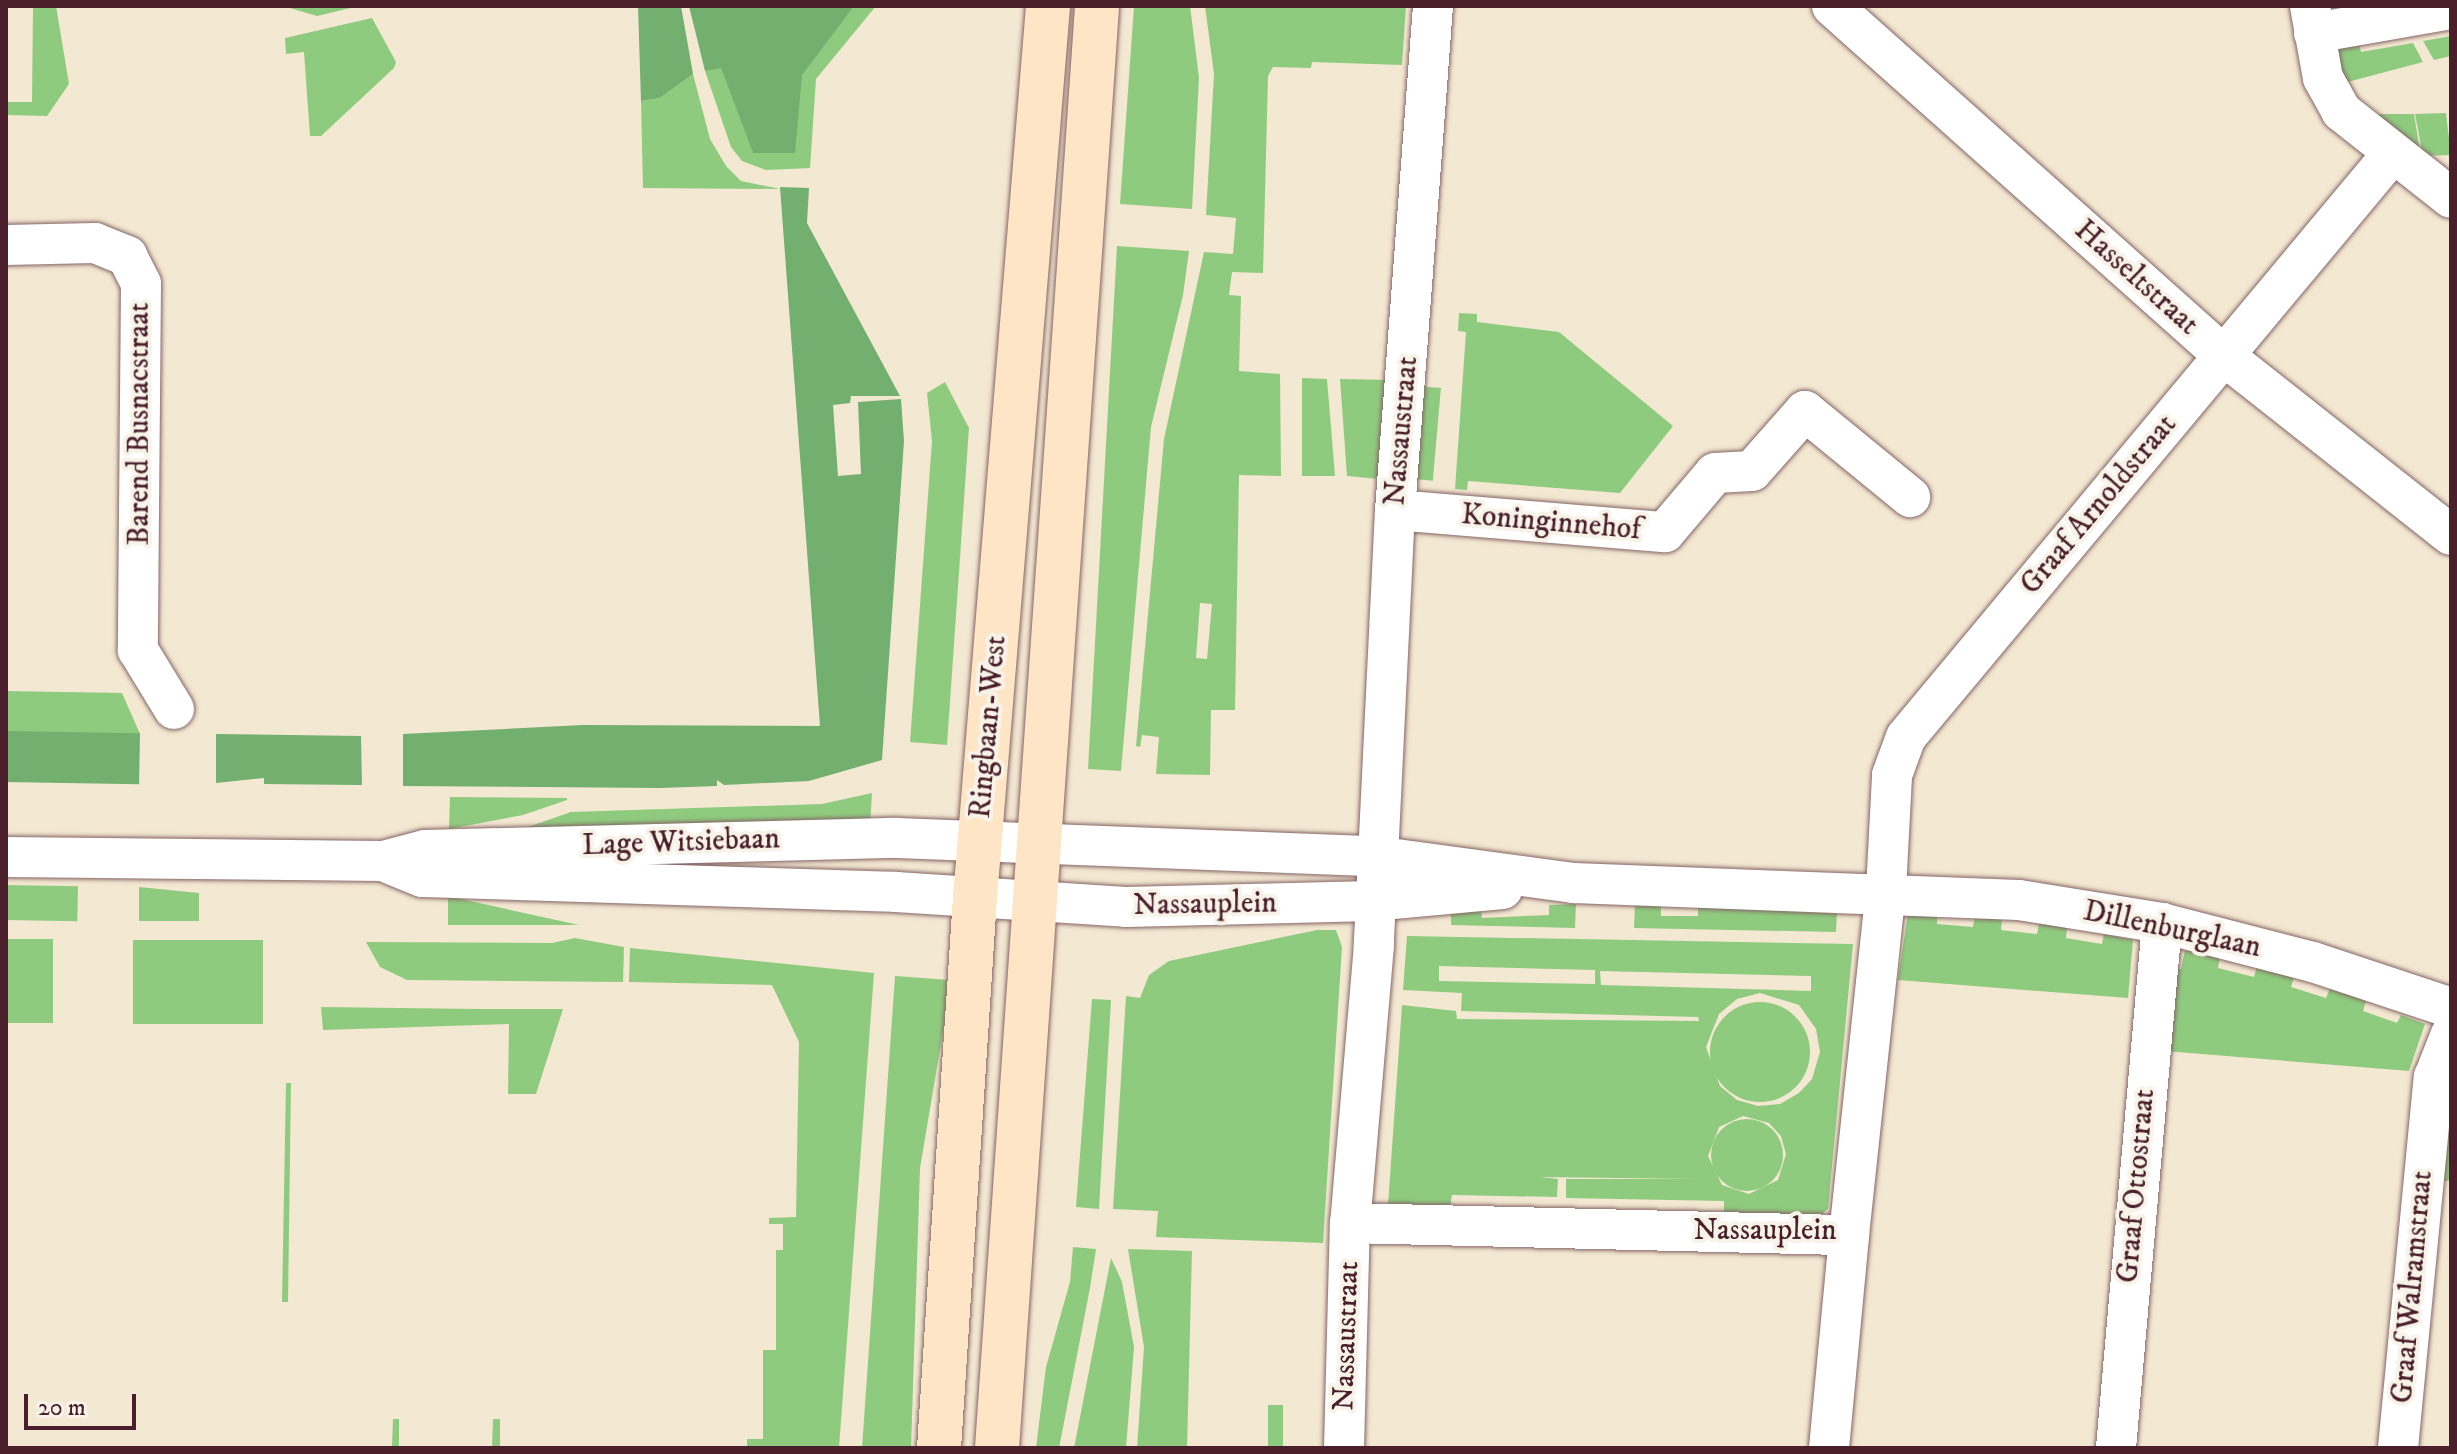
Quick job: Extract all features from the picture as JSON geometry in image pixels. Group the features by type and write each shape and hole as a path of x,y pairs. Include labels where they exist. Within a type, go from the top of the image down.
{"main road":[{"name":"Ringbaan-West","path":"939,1448 975,898 1048,6"},
{"name":"Ringbaan-West","path":"997,1448 1042,844 1097,6"}],"street":[{"name":"Nassaustraat","path":"1374,856 1395,510 1433,6"},
{"name":"Hasseltstraat","path":"1832,6 2223,355 2451,535"},
{"path":"2451,9 2312,20 2323,78 2341,111 2451,198"},
{"name":"Graaf Arnoldstraat","path":"1886,891 1892,775 1906,737 2393,153"},
{"name":"Barend Busnacstraat","path":"6,245 95,243 127,256 141,284 138,650 174,709"},
{"name":"Koninginnehof","path":"1395,510 1665,532 1715,473 1752,471 1805,411 1910,497"},
{"name":"Lage Witsiebaan","path":"6,857 383,861 425,850 897,838 1042,844"},
{"name":"Nassauplein","path":"1042,844 1374,856 1574,883 1886,891 1849,1235 1350,1223"},
{"path":"1350,1223 1374,945 1374,856"},
{"name":"Lage Witsiebaan","path":"383,861 423,877 1038,901"},
{"name":"Nassauplein","path":"1038,901 1126,907 1373,901 1574,883"},
{"name":"Dillenburglaan","path":"1886,891 2019,900 2162,923 2313,962 2451,1008"},
{"name":"Graaf Ottostraat","path":"2116,1448 2162,923"},
{"name":"Graaf Walramstraat","path":"2398,1448 2434,1077 2451,1034"},
{"name":"Nassaustraat","path":"1344,1448 1350,1223"},
{"path":"1829,1448 1849,1235"}],"green space":[{"path":"33,6 56,6 69,84 47,116 6,115 6,102 32,102"},
{"path":"283,6 359,6 317,16"},
{"path":"638,6 681,6 693,74 660,98 641,101"},
{"path":"689,6 854,6 802,75 795,153 753,153 721,68 705,71"},
{"path":"854,6 876,6 816,79 810,168 766,170 742,161 731,147 705,71 721,67 753,152 808,63"},
{"path":"1134,6 1190,6 1199,78 1192,209 1120,204"},
{"path":"1205,6 1406,6 1402,65 1312,62 1311,68 1273,67 1268,76 1263,273 1232,272 1229,295 1241,296 1239,371 1280,374 1281,476 1239,475 1235,710 1211,710 1210,775 1156,774 1159,737 1142,735 1140,747 1136,746 1164,439 1204,252 1233,254 1236,218 1206,215 1214,74","holes":["1200,603 1212,604 1207,659 1196,658"]},
{"path":"372,18 396,62 394,68 321,136 310,136 304,52 286,54 285,38"},
{"path":"2451,36 2451,56 2434,60 2423,41"},
{"path":"2358,38 2361,52 2413,43 2423,62 2340,84 2334,49"},
{"path":"693,74 710,139 726,166 741,181 780,189 643,188 641,101 660,98"},
{"path":"2446,113 2451,155 2423,156 2415,114"},
{"path":"2368,114 2414,114 2421,157"},
{"path":"780,187 809,188 807,223 900,396 851,396 850,403 833,405 838,476 861,474 858,402 901,399 904,441 882,760 809,781 724,785 717,780 717,786 403,786 403,734 583,725 820,726"},
{"path":"1117,246 1189,251 1183,295 1151,427 1121,771 1088,769"},
{"path":"1459,313 1477,314 1477,322 1559,332 1673,426 1620,493 1468,481 1467,490 1455,489 1466,332 1458,331"},
{"path":"1302,378 1327,379 1335,476 1302,476"},
{"path":"1340,379 1396,380 1379,479 1347,476"},
{"path":"945,382 969,428 947,745 910,742 932,441 927,393"},
{"path":"1418,386 1441,388 1433,481 1410,479"},
{"path":"6,691 122,693 140,734 6,732"},
{"path":"6,731 140,733 139,784 6,782"},
{"path":"216,734 361,736 362,785 264,784 264,778 216,783"},
{"path":"872,793 870,827 525,828 571,812 822,804"},
{"path":"450,797 567,800 523,815 449,829"},
{"path":"6,885 78,886 77,921 6,920"},
{"path":"139,887 199,893 199,921 139,921"},
{"path":"448,898 456,898 579,925 448,925"},
{"path":"1576,904 1575,928 1451,925 1451,910 1481,908 1482,918 1549,915 1549,905"},
{"path":"1635,905 1661,906 1661,916 1698,916 1698,906 1837,910 1836,932 1634,928"},
{"path":"1908,913 1937,915 1937,924 1973,927 1975,917 2002,920 2001,930 2037,934 2039,923 2067,928 2066,938 2102,944 2104,934 2133,940 2128,998 1898,980"},
{"path":"1317,930 1336,930 1342,947 1323,1243 1156,1237 1158,1211 1113,1209 1126,996 1140,998 1149,975 1169,961"},
{"path":"1407,936 1853,944 1828,1209 1821,1215 1724,1213 1724,1201 1566,1198 1566,1179 1695,1179 1540,1177 1558,1179 1557,1197 1452,1195 1450,1206 1388,1205 1402,1005 1456,1011 1457,1019 1699,1021 1698,1017 1461,1011 1462,993 1403,990","holes":["1439,966 1595,970 1595,984 1439,981","1600,971 1811,976 1811,991 1601,985","1760,993 1799,1005 1816,1029 1820,1052 1812,1079 1799,1093 1780,1104 1758,1106 1737,1100 1720,1086 1706,1047 1719,1014 1737,999","1743,1116 1769,1123 1781,1136 1786,1154 1778,1180 1749,1194 1722,1185 1708,1156 1719,1127"]},
{"path":"575,938 624,947 623,982 407,980 380,967 366,942 552,943"},
{"path":"6,939 53,939 53,1023 6,1023"},
{"path":"133,940 263,940 263,1024 133,1024"},
{"path":"630,948 874,973 839,1448 747,1448 747,1439 763,1439 763,1350 776,1350 776,1250 783,1250 783,1224 769,1224 769,1218 796,1217 799,1042 772,985 629,982"},
{"path":"2185,950 2220,957 2218,968 2254,977 2257,966 2294,977 2291,987 2326,998 2330,988 2366,1001 2363,1011 2397,1023 2401,1015 2425,1024 2409,1071 2165,1051 2174,969 2181,969"},
{"path":"895,976 949,980 949,996 920,1168 911,1448 862,1448"},
{"path":"1092,999 1111,1000 1099,1209 1076,1207"},
{"path":"1760,1002 1788,1010 1802,1024 1810,1052 1802,1080 1788,1094 1760,1102 1732,1094 1718,1080 1710,1052 1718,1024 1732,1010"},
{"path":"321,1007 563,1009 536,1094 508,1094 509,1024 323,1030"},
{"path":"286,1083 291,1083 288,1302 282,1302"},
{"path":"2451,1084 2451,1179 2436,1180"},
{"path":"1747,1119 1767,1125 1777,1135 1783,1155 1777,1175 1767,1185 1747,1191 1727,1185 1717,1175 1711,1155 1717,1135 1727,1125"},
{"path":"1073,1247 1096,1249 1090,1288 1059,1448 1036,1448 1046,1367 1070,1282"},
{"path":"1128,1249 1192,1251 1187,1448 1137,1448 1144,1347"},
{"path":"1111,1258 1122,1282 1134,1347 1126,1448 1074,1448"},
{"path":"1268,1405 1283,1405 1283,1448 1268,1448"},
{"path":"393,1419 399,1419 399,1447 492,1447 493,1419 500,1419 500,1448 351,1448 392,1447"}]}
